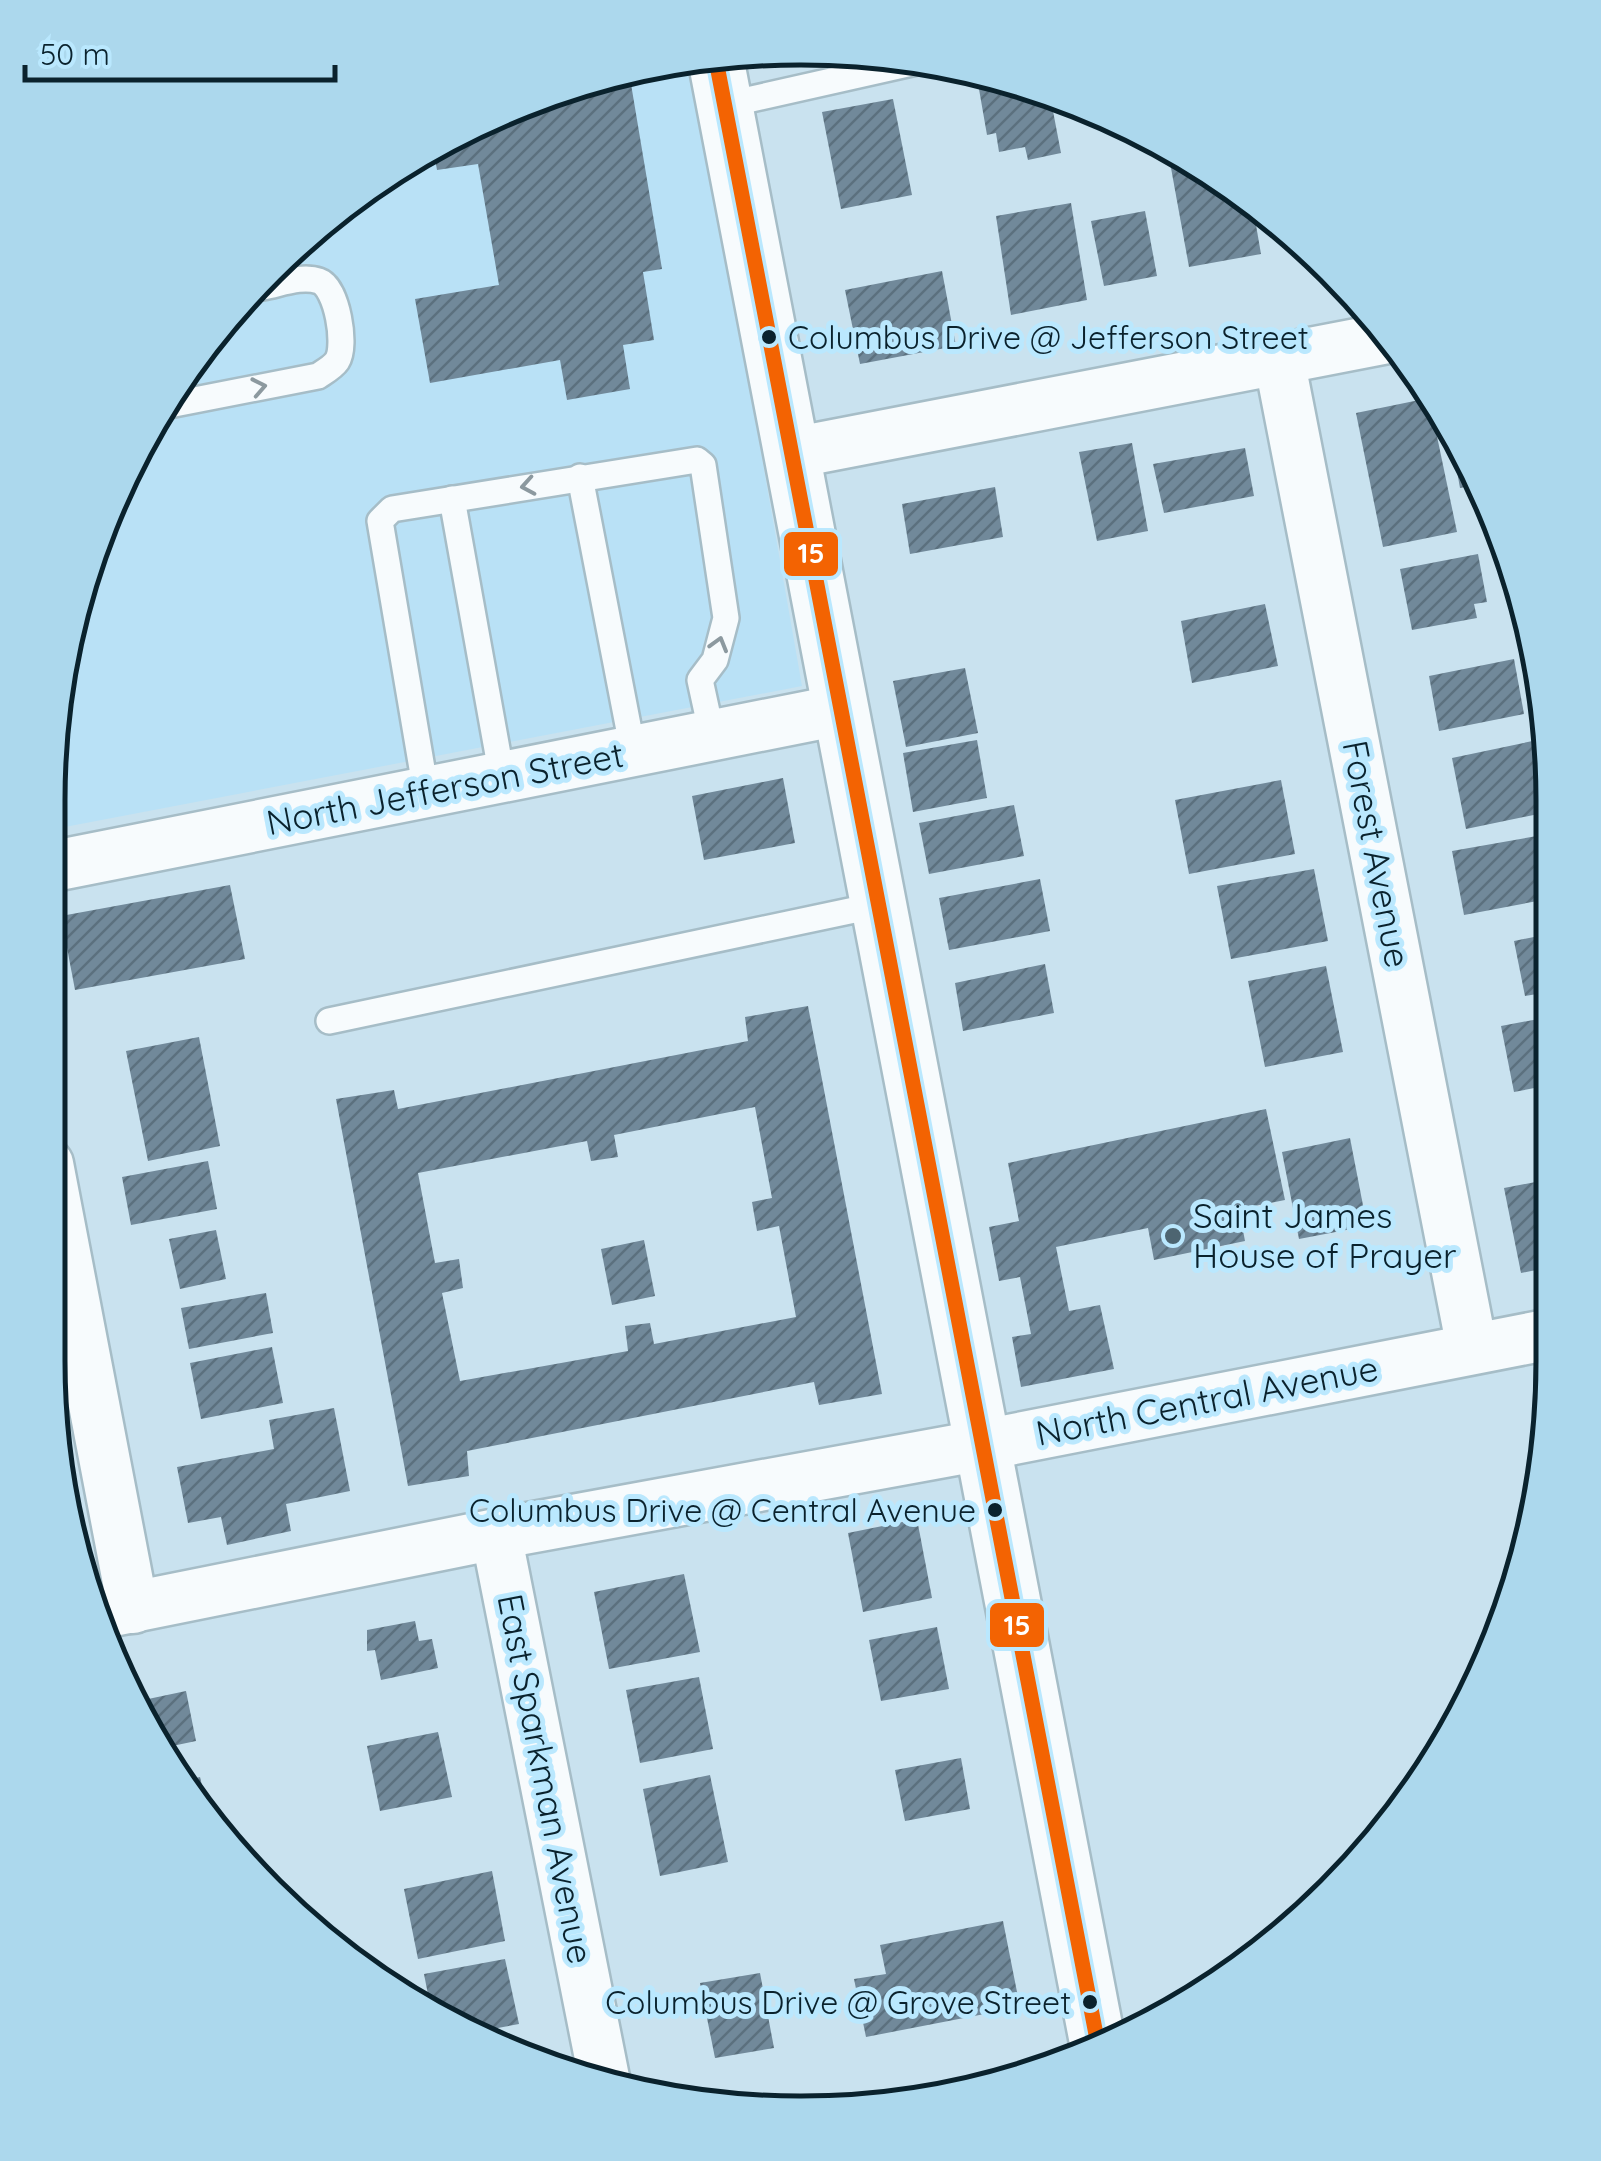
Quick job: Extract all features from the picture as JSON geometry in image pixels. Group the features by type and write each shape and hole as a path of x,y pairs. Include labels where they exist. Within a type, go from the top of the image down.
{"main road":[{"path":"720,80 1096,2034"}],"street":[{"path":"792,453 1374,341"},
{"name":"Forest Avenue","path":"1279,359 1472,1348"},
{"name":"North Jefferson Street","path":"65,864 840,710"},
{"path":"65,1277 115,1611"},
{"name":"North Central Avenue","path":"115,1611 496,1534 983,1445 1536,1337"},
{"name":"East Sparkman Avenue","path":"496,1534 602,2069"}],"lane":[{"path":"720,80 851,67"},
{"path":"183,402 318,376 336,364 342,348 332,291 322,282 303,279 276,285"},
{"path":"426,792 380,521 392,508 696,460 703,465 726,618 714,660 700,680 712,735"},
{"path":"580,477 633,751"},
{"path":"452,499 502,777"},
{"path":"330,1021 878,904"}],"shaded area":[{"path":"694,73 802,686 65,827 71,704 90,610 104,564 141,475 189,392 217,353 280,280 392,189 475,141 519,121 610,90 657,79"}],"building":[{"path":"631,85 662,269 643,272 654,340 623,345 630,389 567,400 560,360 430,383 415,299 499,285 478,164 437,170 436,163 519,121"},
{"path":"979,87 1053,110 1061,153 1028,160 1025,147 999,152 996,133 987,135"},
{"path":"893,99 912,195 841,209 822,112"},
{"path":"1171,166 1256,223 1261,254 1189,267"},
{"path":"1071,203 1087,300 1011,315 996,216"},
{"path":"1145,211 1157,276 1104,286 1091,221"},
{"path":"942,271 956,346 860,364 845,290"},
{"path":"1417,400 1436,431 1457,532 1383,547 1356,413"},
{"path":"1132,443 1148,531 1097,541 1079,452"},
{"path":"1245,448 1254,496 1164,513 1153,464"},
{"path":"995,487 1003,537 910,554 902,504"},
{"path":"1478,554 1487,602 1474,604 1477,618 1412,630 1400,569"},
{"path":"1265,604 1278,666 1192,683 1181,621"},
{"path":"1514,659 1524,714 1439,731 1429,676"},
{"path":"965,668 978,733 906,747 893,681"},
{"path":"977,740 987,798 913,812 903,753"},
{"path":"1533,741 1536,814 1466,829 1452,758"},
{"path":"783,778 795,843 704,860 692,796"},
{"path":"1281,780 1295,854 1189,874 1175,800"},
{"path":"1014,805 1024,856 929,874 919,823"},
{"path":"1536,836 1536,901 1464,915 1452,851"},
{"path":"1314,869 1328,941 1231,959 1217,886"},
{"path":"1040,879 1050,931 949,950 939,898"},
{"path":"230,885 245,959 75,990 65,915"},
{"path":"1536,937 1536,994 1525,996 1514,941"},
{"path":"1045,964 1054,1013 963,1031 955,983"},
{"path":"1326,966 1343,1052 1265,1067 1248,981"},
{"path":"808,1006 882,1394 819,1405 814,1382 467,1451 469,1476 408,1486 336,1099 394,1090 398,1109 748,1041 745,1017","holes":["755,1107 772,1198 752,1202 757,1231 779,1226 796,1317 654,1344 650,1323 625,1326 628,1351 460,1381 442,1293 463,1288 459,1259 435,1263 418,1173 587,1141 591,1161 618,1157 614,1135"]},
{"path":"1536,1019 1536,1088 1514,1092 1501,1026"},
{"path":"199,1037 220,1146 148,1161 126,1051"},
{"path":"1266,1109 1285,1200 1239,1209 1245,1241 1154,1260 1148,1228 1056,1247 1069,1311 1100,1305 1114,1369 1021,1387 1012,1337 1031,1334 1020,1277 999,1281 989,1227 1019,1221 1008,1163"},
{"path":"1350,1138 1367,1226 1299,1239 1282,1152"},
{"path":"208,1161 217,1209 131,1225 122,1177"},
{"path":"1536,1182 1536,1270 1521,1273 1504,1188"},
{"path":"216,1230 226,1279 180,1289 169,1239"},
{"path":"644,1240 655,1296 612,1305 601,1249"},
{"path":"266,1293 273,1333 189,1349 181,1308"},
{"path":"272,1347 283,1403 201,1419 190,1363"},
{"path":"334,1408 350,1491 286,1504 291,1531 227,1545 221,1517 188,1523 177,1467 274,1449 269,1420"},
{"path":"917,1519 932,1598 863,1612 848,1533"},
{"path":"684,1574 700,1652 609,1669 594,1592"},
{"path":"415,1621 419,1641 432,1639 438,1668 381,1680 375,1650 367,1651 367,1630"},
{"path":"937,1627 949,1689 881,1701 869,1640"},
{"path":"699,1677 713,1749 640,1763 626,1690"},
{"path":"186,1691 196,1741 175,1745 148,1699"},
{"path":"438,1732 452,1797 380,1811 367,1746"},
{"path":"961,1758 970,1809 905,1821 895,1770"},
{"path":"710,1775 728,1862 660,1876 643,1789"},
{"path":"492,1871 505,1941 418,1959 404,1889"},
{"path":"1003,1921 1020,2007 866,2037 854,1979 886,1974 880,1945"},
{"path":"505,1959 519,2024 494,2029 475,2020 428,1994 424,1974"},
{"path":"760,1973 774,2048 715,2058 700,1983"}],"transit line":[{"name":"15","path":"718,70 1096,2034"}],"place":[{"name":"Columbus Drive @ Jefferson Street","path":"769,337"},
{"name":"Saint James House of Prayer","path":"1173,1236"},
{"name":"Columbus Drive @ Central Avenue","path":"995,1510"},
{"name":"Columbus Drive @ Grove Street","path":"1090,2002"}]}
